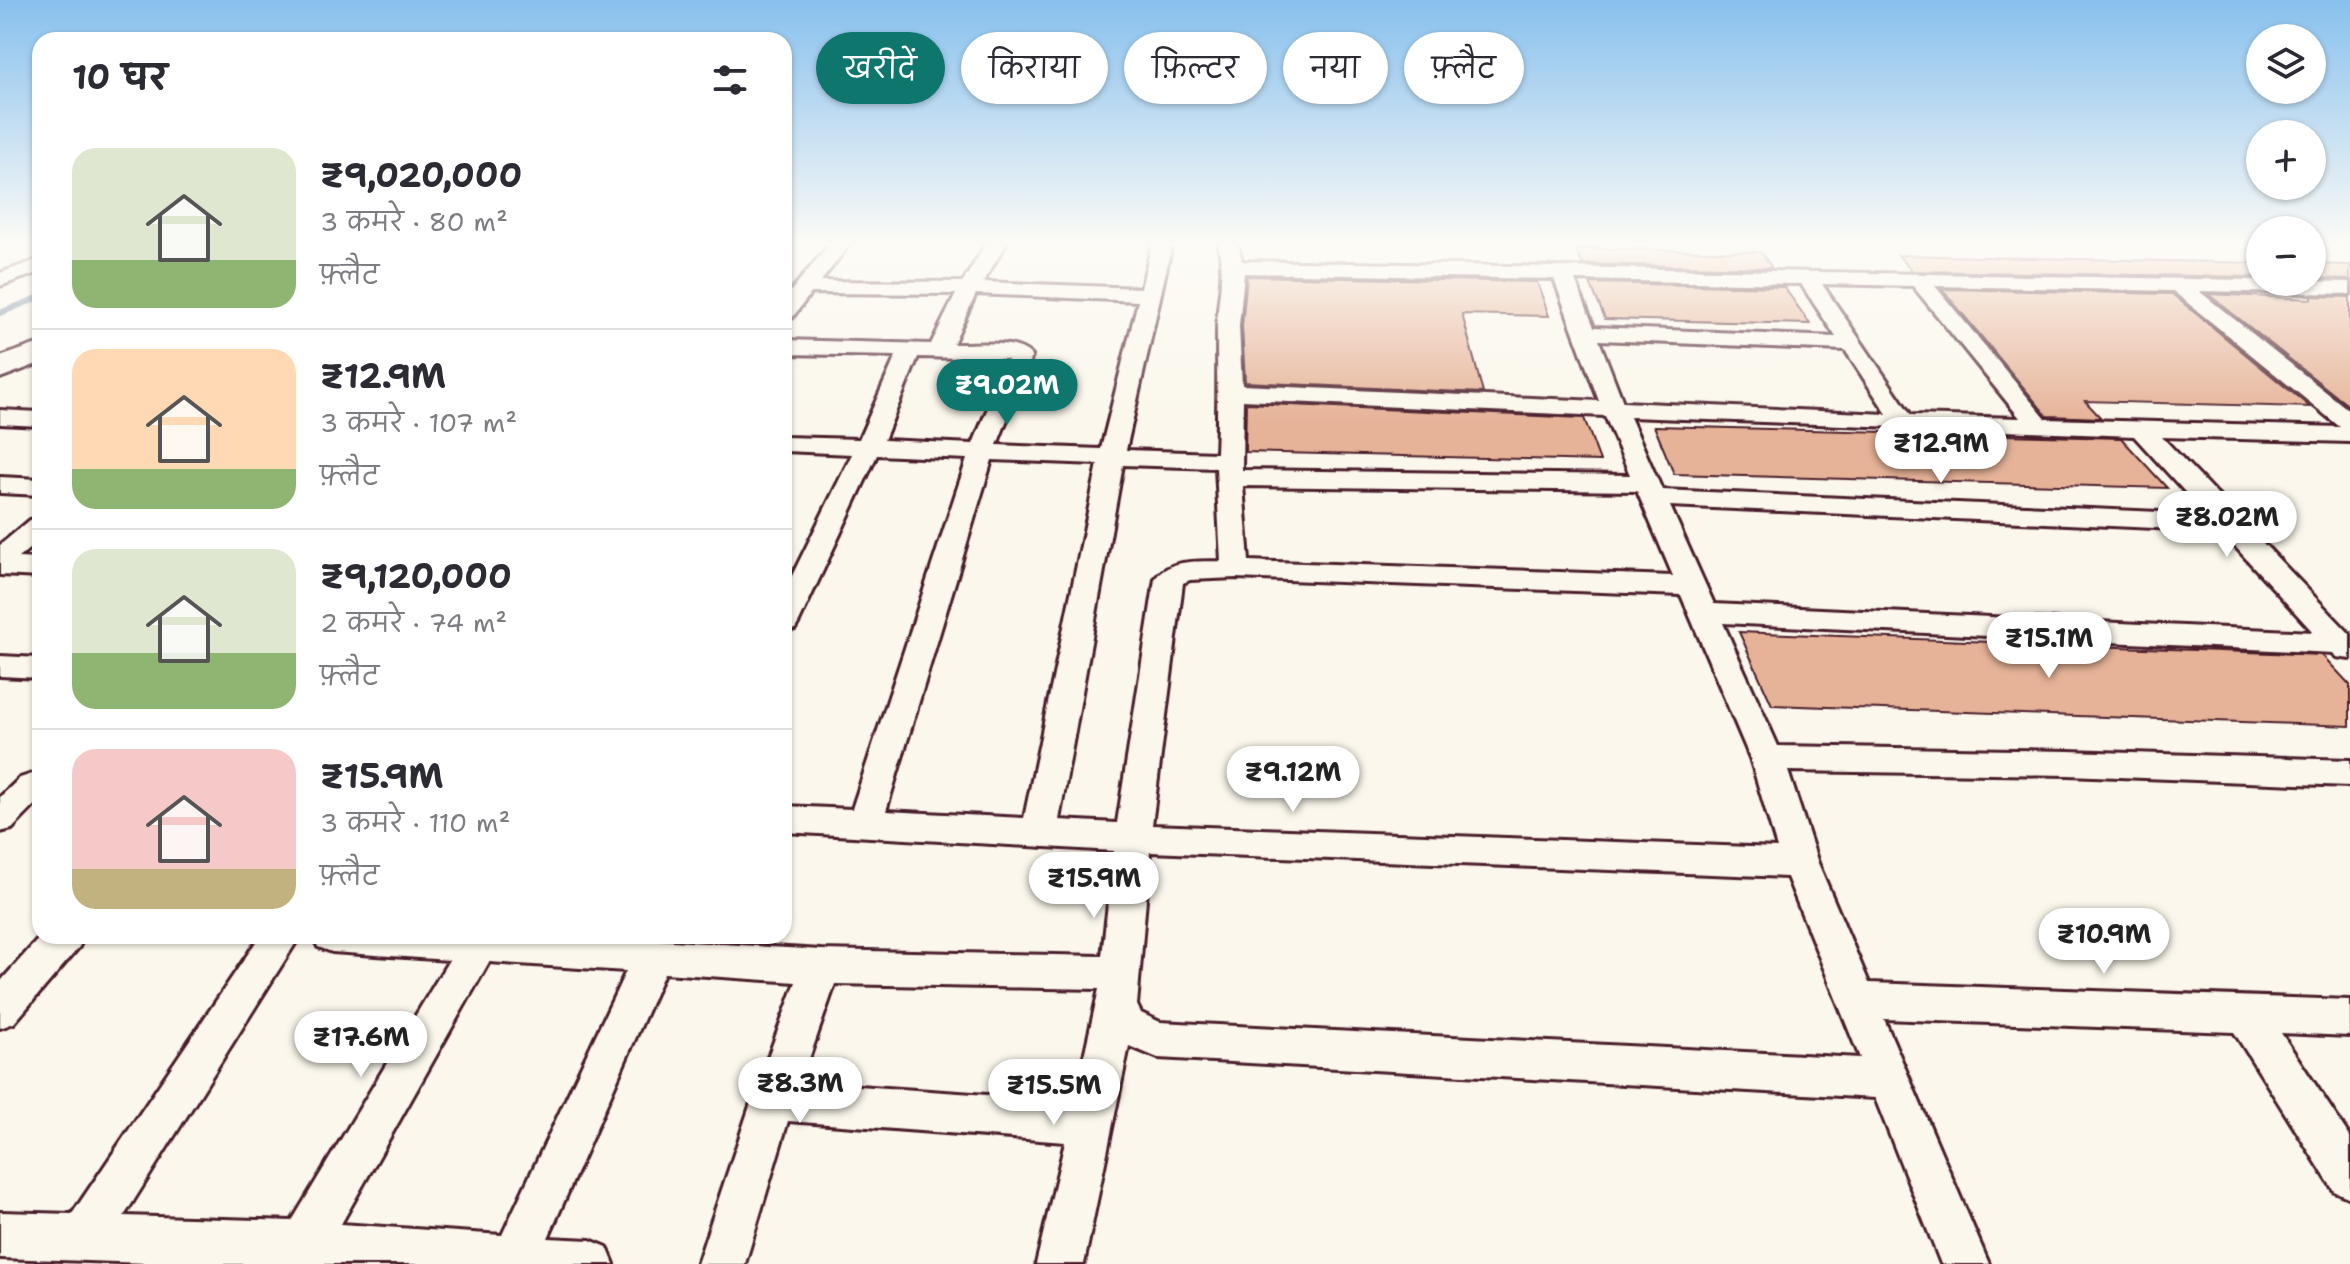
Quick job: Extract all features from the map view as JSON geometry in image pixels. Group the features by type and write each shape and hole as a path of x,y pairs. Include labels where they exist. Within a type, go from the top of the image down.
{"street":[{"path":"939,351 962,303"},
{"path":"1039,833 1112,456 1147,303"},
{"path":"1229,303 1230,470 1236,569"},
{"path":"1573,303 1614,409 1767,758 1800,863 1965,1264"},
{"path":"1824,303 1904,422"},
{"path":"1938,303 2038,425"},
{"path":"2201,303 2350,423"},
{"path":"1584,333 1851,344"},
{"path":"792,348 1008,352 1021,356 982,451 865,823"},
{"path":"792,605 869,446 910,350"},
{"path":"0,368 32,355"},
{"path":"1231,392 1904,422 2350,435"},
{"path":"0,417 32,419"},
{"path":"2141,429 2347,647"},
{"path":"792,444 1112,456 1230,470 2228,523"},
{"path":"0,485 32,487"},
{"path":"0,559 32,533"},
{"path":"0,566 32,568"},
{"path":"1060,1264 1117,989 1133,838 1169,579 1184,571 1236,569 2347,647"},
{"path":"0,666 32,668"},
{"path":"1767,758 2068,763 2350,773"},
{"path":"0,819 24,787"},
{"path":"792,819 1133,838 1800,863"},
{"path":"0,1010 58,944"},
{"path":"83,1238 276,944"},
{"path":"437,944 653,954 1117,989"},
{"path":"304,1245 477,947"},
{"path":"515,1259 653,954"},
{"path":"721,1264 773,1100 821,967"},
{"path":"1117,989 1126,1026 1158,1040 1887,1079"},
{"path":"1856,1000 2350,1018"},
{"path":"2244,1012 2350,1176"},
{"path":"773,1100 1089,1123"},
{"path":"0,1235 304,1245 590,1264"}],"building":[{"path":"1244,303 1544,303 1549,316 1462,314 1483,393 1245,382 1242,326"},
{"path":"1598,303 1795,303 1810,324 1605,319"},
{"path":"1954,303 2183,303 2310,407 2085,401 2101,418 2047,416"},
{"path":"2219,303 2350,303 2350,407"},
{"path":"1246,403 1584,418 1600,461 1245,452"},
{"path":"1654,426 2121,438 2167,488 1674,474"},
{"path":"1739,632 2322,655 2350,685 2350,726 1772,705"}],"waterway":[{"path":"0,313 25,303"}]}
